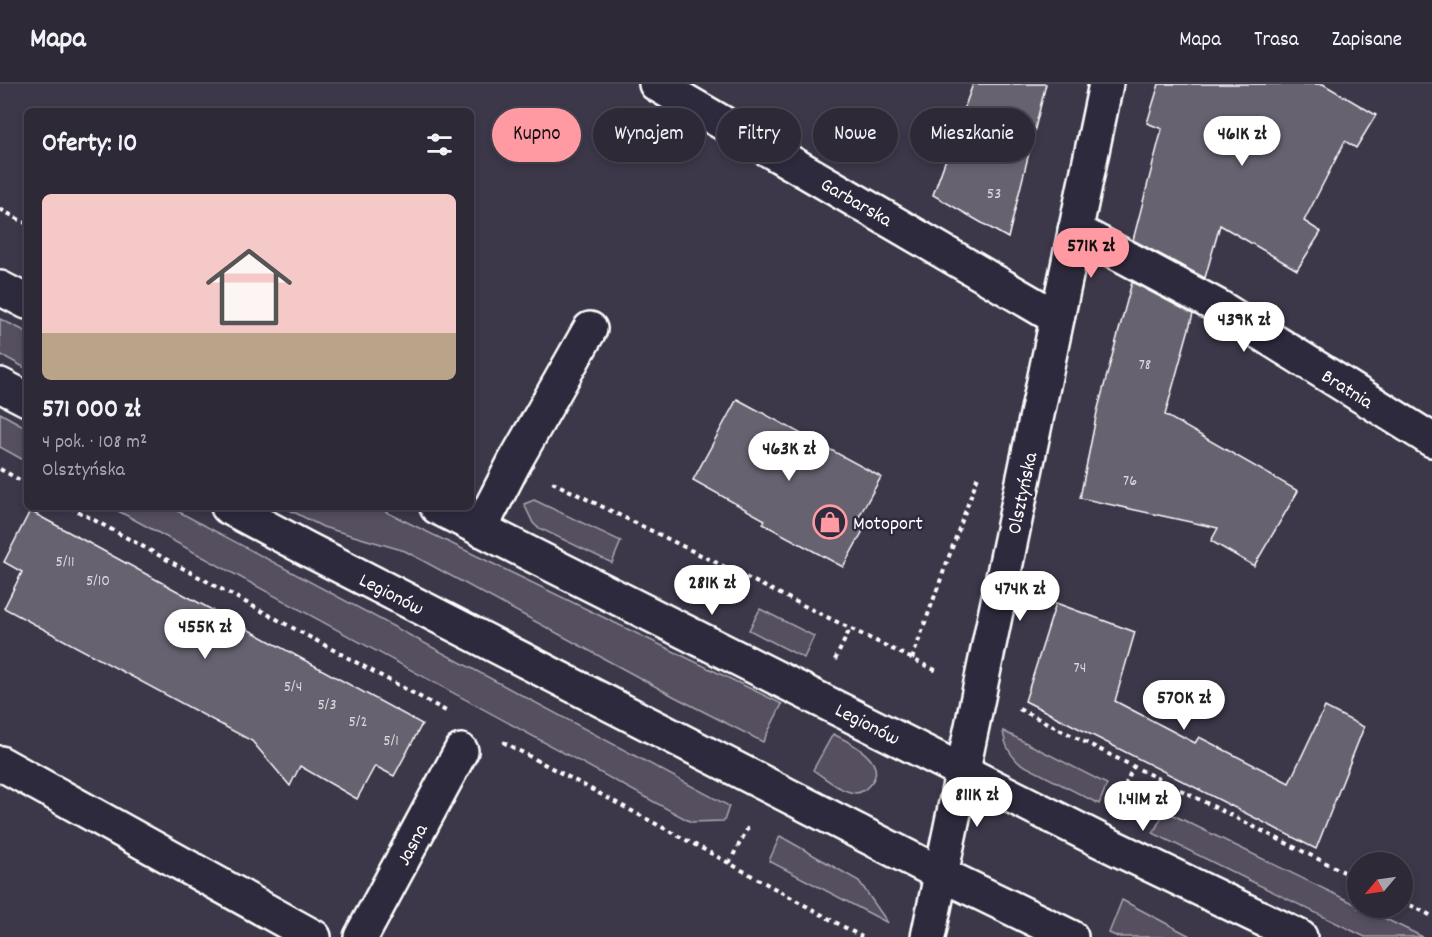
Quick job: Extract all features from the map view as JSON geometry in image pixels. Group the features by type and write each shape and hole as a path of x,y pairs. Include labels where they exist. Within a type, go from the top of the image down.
{"street":[{"name":"Garbarska","path":"656,84 1057,318"},
{"name":"Olsztyńska","path":"928,937 1106,84"},
{"name":"Bratnia","path":"1075,230 1219,307 1432,440"},
{"path":"0,288 24,300"},
{"path":"480,529 514,463 590,329"},
{"path":"0,385 24,397"},
{"name":"Legionów","path":"234,510 941,874 1071,937"},
{"name":"Legionów","path":"443,510 1101,841 1300,937"},
{"name":"Jasna","path":"362,937 461,751"},
{"path":"0,763 314,937"}],"path":[{"path":"0,209 24,222"},
{"path":"514,463 921,663"},
{"path":"0,469 24,482"},
{"path":"912,659 980,470"},
{"path":"834,661 850,628"},
{"path":"1018,709 1347,874"},
{"path":"1114,810 1133,767"},
{"path":"729,863 753,818"},
{"path":"1413,907 1432,916"}],"shaded area":[{"path":"0,319 24,331 24,367 0,354"},
{"path":"0,413 24,426 24,460 0,447"},
{"path":"534,500 621,541 612,563 537,527 524,504"},
{"path":"117,510 176,510 729,806 724,821 691,822"},
{"path":"290,510 382,510 782,704 763,742 405,551 323,527"},
{"path":"760,609 814,636 804,658 749,630"},
{"path":"1003,731 1107,784 1099,804 1019,763 1008,749"},
{"path":"833,734 864,753 875,767 875,775 871,783 862,791 856,793 845,790 813,770"},
{"path":"1165,811 1347,900 1347,918 1384,918 1423,937 1365,937 1153,833"},
{"path":"780,836 859,881 888,923 769,861"},
{"path":"1122,900 1192,937 1118,937 1109,933"}],"building":[{"path":"973,84 1046,84 1035,129 1035,108 964,108"},
{"path":"1159,84 1323,84 1376,115 1356,148 1345,141 1304,221 1321,232 1297,270 1220,225 1205,278 1133,240 1162,129 1147,123"},
{"path":"945,162 1027,162 1008,238 933,195"},
{"path":"1132,282 1193,314 1165,415 1298,491 1254,566 1211,541 1218,528 1080,498 1097,412"},
{"path":"737,399 881,477 856,522 865,527 843,567 763,524 765,520 693,480"},
{"path":"30,511 422,724 394,776 375,766 357,799 300,766 290,786 252,741 4,608 22,572 4,562"},
{"path":"1056,603 1135,632 1115,701 1195,743 1199,737 1289,783 1325,707 1364,727 1316,849 1025,701"}],"place":[{"name":"Motoport","path":"830,522"}]}
